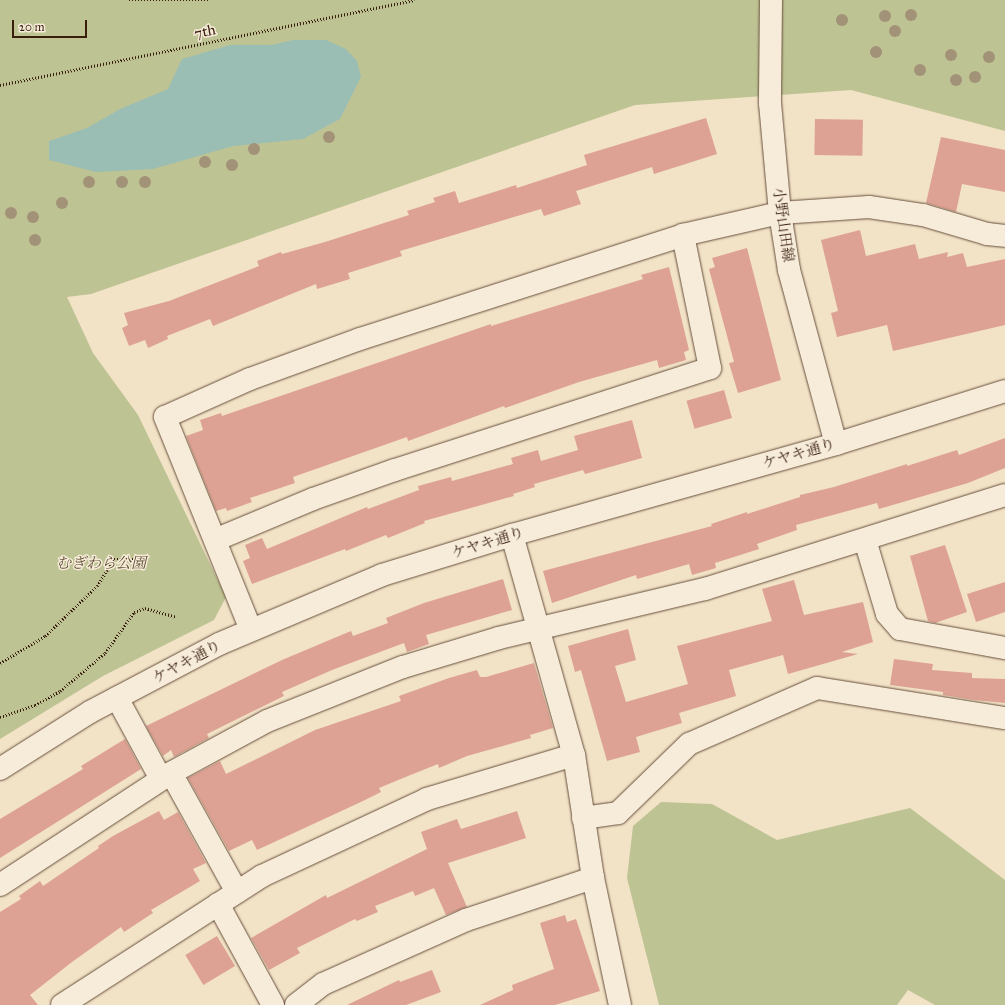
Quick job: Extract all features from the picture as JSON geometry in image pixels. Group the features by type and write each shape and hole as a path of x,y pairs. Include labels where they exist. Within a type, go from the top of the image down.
{"street":[{"name":"小野山田線","path":"770,0 770,102 780,213 789,270 836,444"},
{"path":"251,630 165,417 250,379 360,339 683,235 780,213 869,207 923,215 987,234 1005,236"},
{"path":"215,540 313,499 395,470 710,368 683,235"},
{"name":"ケヤキ通り","path":"0,769 90,712 251,630 382,575 512,535 836,444 1005,391"},
{"path":"0,885 166,776 267,721 403,667 499,638 541,630 705,589 1005,495"},
{"path":"512,535 541,630 574,755 593,878 620,1005"},
{"path":"865,540 887,614 900,629 1005,648"},
{"path":"583,818 618,813 689,744 817,688 1005,718"},
{"path":"118,698 236,892"},
{"path":"62,1005 262,876 427,800 574,755"},
{"path":"296,1005 324,984 466,920 593,878"},
{"path":"218,904 273,1005"}],"path":[{"path":"129,0 208,0"},
{"name":"7th","path":"0,85 414,0"},
{"path":"0,663 45,636 97,586 114,559 136,559"},
{"path":"0,717 35,705 60,691 105,653 134,612 145,608 176,616"}],"green space":[{"name":"むぎわら公園","path":"0,0 1005,0 1005,131 851,90 635,105 91,294 67,297 93,353 138,415 226,597 214,620 103,676 0,739"},
{"path":"661,802 712,804 777,840 910,808 1005,880 1005,1005 935,1005 908,990 897,1005 659,1005 627,878 633,826"}],"water":[{"path":"293,40 326,40 346,49 357,61 361,77 340,119 303,139 233,146 153,169 96,172 49,160 49,141 87,128 120,109 168,89 182,59 230,45 271,45"}],"building":[{"path":"706,118 717,154 654,174 652,167 576,191 581,204 544,216 541,209 400,251 402,256 348,273 350,279 317,289 316,284 213,326 210,319 167,336 168,339 148,348 145,340 129,346 122,328 128,325 124,313 169,301 259,266 257,261 281,252 282,254 325,242 409,215 407,211 435,202 433,198 455,191 459,203 516,185 517,188 587,165 584,155"},
{"path":"815,119 863,120 862,156 814,155"},
{"path":"941,137 1005,150 1005,192 962,184 956,212 926,203"},
{"path":"860,230 866,256 915,244 919,259 948,252 947,257 963,253 967,267 1005,259 1005,325 893,351 887,325 837,337 831,313 838,311 821,240"},
{"path":"747,248 781,380 738,393 729,363 734,362 709,269 715,267 712,258"},
{"path":"669,267 689,350 684,352 686,360 659,368 657,360 579,382 505,408 504,406 408,441 407,437 293,477 295,483 250,498 252,502 227,511 226,508 216,511 186,436 203,430 200,420 221,413 222,416 491,324 491,326 643,279 641,275"},
{"path":"724,390 732,418 695,429 687,401"},
{"path":"632,420 642,458 585,474 583,470 534,484 535,487 513,494 514,496 424,521 425,523 388,538 386,535 346,551 345,549 252,584 243,561 250,558 245,545 262,538 267,549 367,507 368,509 419,490 418,486 451,477 452,481 513,464 511,458 538,450 541,461 578,450 574,436"},
{"path":"1005,438 1005,468 968,483 879,509 877,503 796,525 797,530 757,544 759,549 715,563 716,568 692,575 689,564 637,579 636,575 552,603 543,571 712,526 711,524 800,497 800,495 834,487 957,450 959,455"},
{"path":"945,545 967,612 935,623 928,621 910,556"},
{"path":"503,579 512,610 426,635 429,644 407,652 404,643 332,670 282,692 284,696 207,734 209,738 174,757 171,750 163,756 146,726 282,660 351,631 353,636 388,623 386,618 424,603"},
{"path":"794,580 804,615 863,602 873,642 842,652 858,654 788,674 783,655 729,670 736,696 679,713 682,723 636,737 640,752 607,761 581,670 575,672 568,646 628,629 636,660 615,666 626,702 688,684 677,646 772,621 762,589"},
{"path":"1005,582 1005,612 976,622 967,594"},
{"path":"894,659 933,664 932,670 972,673 972,678 1005,679 1005,703 974,700 943,695 943,692 890,685"},
{"path":"534,663 553,728 530,735 531,738 467,756 439,768 438,764 408,776 379,788 381,792 363,801 257,850 252,840 229,851 188,778 220,761 226,774 315,730 401,701 399,696 449,678 477,670 480,677 486,677"},
{"path":"125,739 141,769 0,858 0,819 83,769 81,766"},
{"path":"159,811 164,820 178,812 206,863 193,869 200,881 151,910 153,913 124,932 121,927 72,962 30,995 38,1005 0,1005 0,912 21,899 19,896 40,881 43,886 99,848 98,846 113,836"},
{"path":"517,811 526,838 448,863 467,907 446,915 434,888 415,896 413,891 375,906 378,912 357,921 355,919 297,948 300,953 269,970 251,938 326,895 327,898 427,849 421,832 457,819 461,829"},
{"path":"565,915 567,922 576,919 600,991 555,1005 480,1005 513,990 512,985 554,969 540,923"},
{"path":"217,936 235,966 203,985 185,955"},
{"path":"432,970 441,992 406,1005 347,1005 399,980 400,982"}]}
